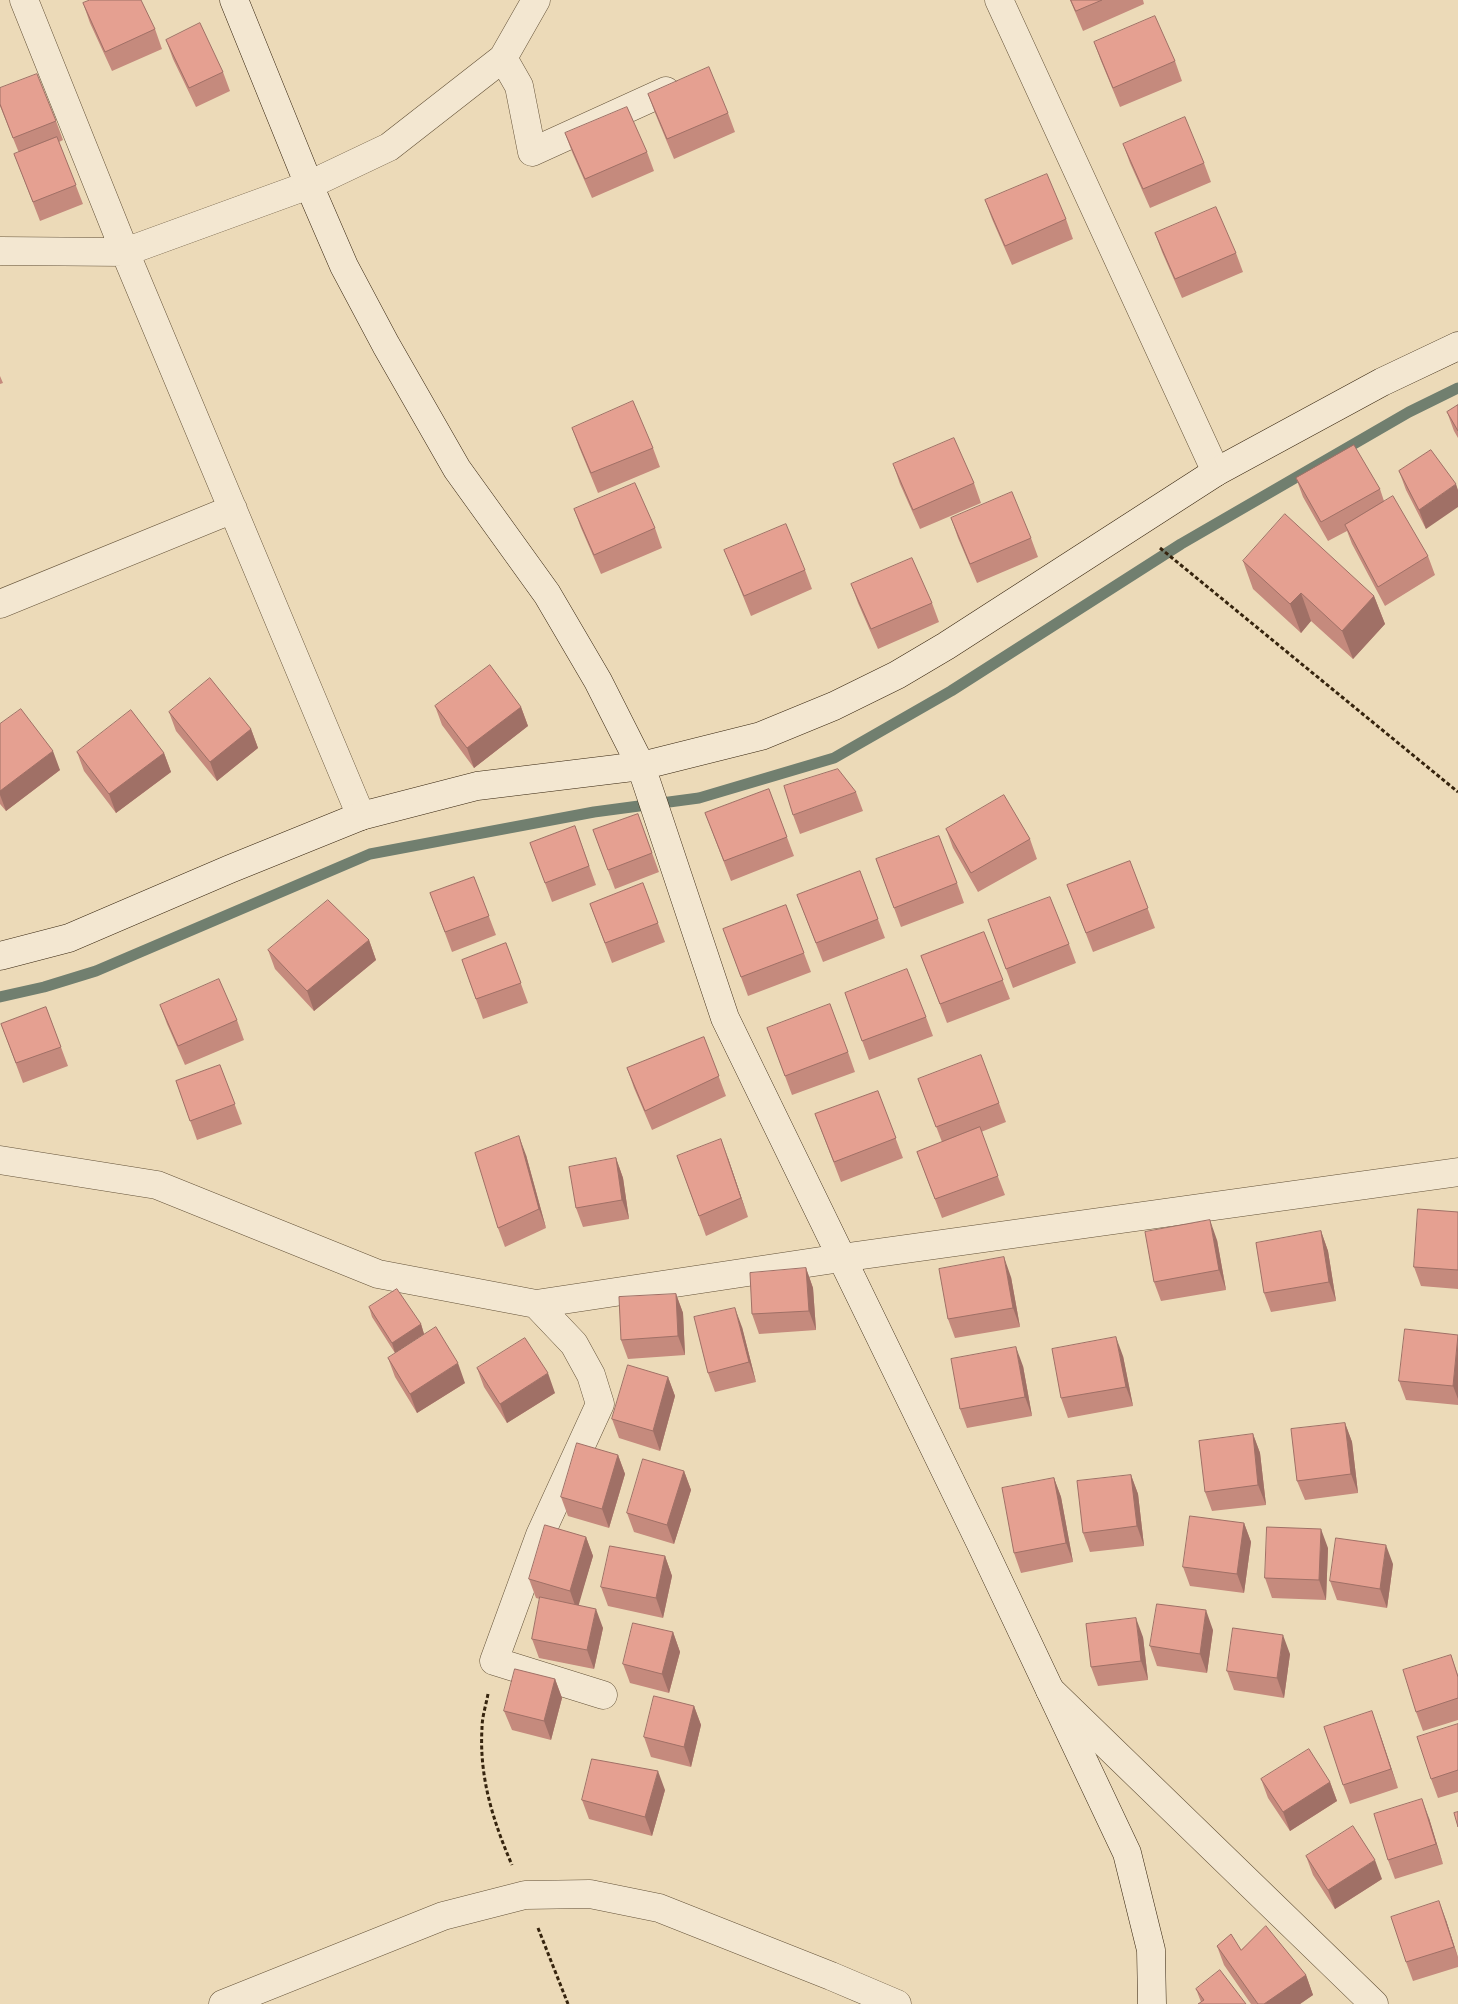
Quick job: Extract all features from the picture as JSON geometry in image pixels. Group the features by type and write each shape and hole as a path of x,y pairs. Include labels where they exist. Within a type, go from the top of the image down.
{"street":[{"path":"24,0 125,252 361,816"},
{"path":"234,0 344,266 386,345 457,469 547,594 598,681 641,766 724,1018 980,1542 1127,1853 1152,1950 1152,2004"},
{"path":"0,251 125,252 309,185 389,147 503,58 536,0"},
{"path":"998,0 1216,472"},
{"path":"503,58 519,86 532,152 666,91"},
{"path":"0,956 69,938 230,869 361,816 478,786 641,766 761,736 834,706 897,675 946,646 1216,472 1382,382 1458,346"},
{"path":"0,604 233,509"},
{"path":"0,1160 157,1185 378,1274 536,1304 840,1258 1458,1172"},
{"path":"536,1304 574,1344 591,1375 600,1404 540,1535 494,1661 604,1695"},
{"path":"1050,1690 1374,2004"},
{"path":"223,2004 443,1916 525,1895 590,1894 659,1908 897,2004"}],"path":[{"path":"1133,525 1458,792"},
{"path":"494,1661 482,1728 485,1788 498,1833 568,2004"}],"building":[{"path":"90,0 141,0 155,29 105,52 83,3"},
{"path":"1071,0 1102,0 1076,11"},
{"path":"1155,16 1175,61 1113,88 1094,42"},
{"path":"200,23 223,72 189,88 166,40"},
{"path":"709,67 728,113 667,139 648,94"},
{"path":"37,74 56,121 13,138 0,104 0,88"},
{"path":"627,107 647,152 585,179 565,133"},
{"path":"1185,117 1204,163 1143,189 1123,144"},
{"path":"57,137 76,185 33,202 14,154"},
{"path":"1047,174 1066,219 1005,246 985,200"},
{"path":"1216,207 1236,253 1175,279 1155,233"},
{"path":"633,401 653,448 591,473 572,428"},
{"path":"1458,405 1458,431 1447,412"},
{"path":"954,438 974,483 913,510 893,464"},
{"path":"1354,445 1380,489 1321,522 1296,478"},
{"path":"1431,450 1456,484 1419,510 1399,471"},
{"path":"635,483 655,528 594,555 574,509"},
{"path":"1012,492 1031,538 970,564 951,518"},
{"path":"1393,496 1428,556 1378,587 1345,525"},
{"path":"1285,514 1374,596 1342,631 1301,593 1290,604 1243,561"},
{"path":"786,524 805,570 744,596 724,550"},
{"path":"912,558 932,603 871,629 851,584"},
{"path":"490,665 521,707 467,748 435,706"},
{"path":"210,678 251,729 210,762 169,712"},
{"path":"21,709 53,751 0,791 0,724"},
{"path":"131,710 164,753 109,794 77,752"},
{"path":"838,769 856,792 793,815 784,786"},
{"path":"769,789 787,837 724,861 705,813"},
{"path":"1004,795 1030,839 971,873 946,829"},
{"path":"638,814 652,853 608,870 593,830"},
{"path":"575,826 589,866 545,883 530,843"},
{"path":"939,836 957,883 894,908 876,859"},
{"path":"1130,861 1148,908 1086,933 1067,885"},
{"path":"860,871 878,919 816,943 797,895"},
{"path":"474,877 489,916 445,932 430,893"},
{"path":"643,883 658,923 605,943 590,904"},
{"path":"1050,897 1069,944 1006,969 988,920"},
{"path":"328,900 369,940 307,991 268,950"},
{"path":"786,905 804,953 741,977 723,929"},
{"path":"984,932 1003,980 940,1004 921,956"},
{"path":"506,943 521,983 476,999 462,960"},
{"path":"907,969 926,1017 862,1041 845,993"},
{"path":"219,979 237,1020 178,1046 160,1005"},
{"path":"830,1004 848,1052 785,1076 767,1028"},
{"path":"46,1007 61,1047 16,1063 1,1024"},
{"path":"704,1037 719,1076 645,1111 627,1068"},
{"path":"981,1055 999,1103 936,1127 918,1079"},
{"path":"220,1065 235,1104 190,1121 176,1081"},
{"path":"878,1091 896,1138 834,1162 815,1114"},
{"path":"980,1127 998,1176 935,1199 917,1152"},
{"path":"519,1136 539,1209 498,1228 475,1153"},
{"path":"721,1139 741,1198 699,1216 677,1156"},
{"path":"616,1158 622,1200 576,1208 569,1167"},
{"path":"1418,1209 1458,1212 1458,1270 1414,1267"},
{"path":"1210,1220 1219,1270 1154,1282 1145,1232"},
{"path":"1321,1231 1329,1282 1264,1293 1256,1243"},
{"path":"1004,1257 1013,1308 948,1319 939,1269"},
{"path":"806,1268 809,1311 752,1314 750,1273"},
{"path":"397,1289 421,1324 392,1343 369,1307"},
{"path":"676,1294 678,1336 621,1340 619,1297"},
{"path":"735,1308 749,1362 708,1373 694,1317"},
{"path":"436,1327 458,1363 410,1394 388,1358"},
{"path":"1405,1329 1458,1335 1453,1386 1399,1381"},
{"path":"1116,1337 1126,1387 1061,1398 1052,1349"},
{"path":"525,1338 548,1373 500,1404 477,1368"},
{"path":"1016,1347 1025,1397 960,1409 951,1359"},
{"path":"628,1365 668,1377 653,1431 612,1419"},
{"path":"1345,1423 1351,1474 1297,1481 1291,1429"},
{"path":"1253,1434 1258,1485 1205,1492 1199,1441"},
{"path":"577,1443 618,1455 602,1509 561,1497"},
{"path":"643,1459 684,1471 667,1525 627,1513"},
{"path":"1131,1475 1137,1526 1083,1533 1077,1481"},
{"path":"1054,1478 1066,1543 1014,1553 1002,1488"},
{"path":"1190,1516 1244,1523 1237,1574 1183,1567"},
{"path":"545,1525 586,1537 570,1591 529,1579"},
{"path":"1267,1527 1321,1529 1319,1580 1265,1578"},
{"path":"1336,1538 1386,1545 1380,1589 1330,1581"},
{"path":"610,1546 665,1556 656,1598 601,1587"},
{"path":"540,1597 596,1609 587,1650 532,1639"},
{"path":"1157,1604 1206,1610 1200,1654 1150,1646"},
{"path":"1136,1618 1141,1661 1091,1667 1086,1624"},
{"path":"633,1623 673,1632 662,1674 623,1664"},
{"path":"1233,1628 1283,1635 1277,1678 1227,1671"},
{"path":"1451,1655 1458,1677 1458,1698 1416,1712 1403,1670"},
{"path":"515,1669 555,1679 544,1721 504,1711"},
{"path":"654,1696 694,1706 684,1747 644,1737"},
{"path":"1372,1711 1391,1769 1343,1785 1324,1727"},
{"path":"1458,1724 1458,1770 1431,1779 1417,1737"},
{"path":"1309,1749 1330,1782 1283,1812 1261,1779"},
{"path":"592,1759 658,1771 645,1817 582,1800"},
{"path":"1422,1799 1436,1844 1388,1860 1374,1814"},
{"path":"1458,1812 1458,1827 1454,1813"},
{"path":"1353,1826 1375,1860 1328,1890 1306,1856"},
{"path":"1439,1901 1454,1947 1406,1962 1391,1917"},
{"path":"1266,1926 1306,1975 1264,2004 1258,2004 1217,1946 1231,1934 1241,1950"},
{"path":"1220,1970 1246,2004 1198,2004 1204,2000 1196,1989"}],"waterway":[{"path":"0,997 44,987 96,971 370,854 594,812 699,798 834,758 951,691 1181,544 1409,412 1458,388"}]}
